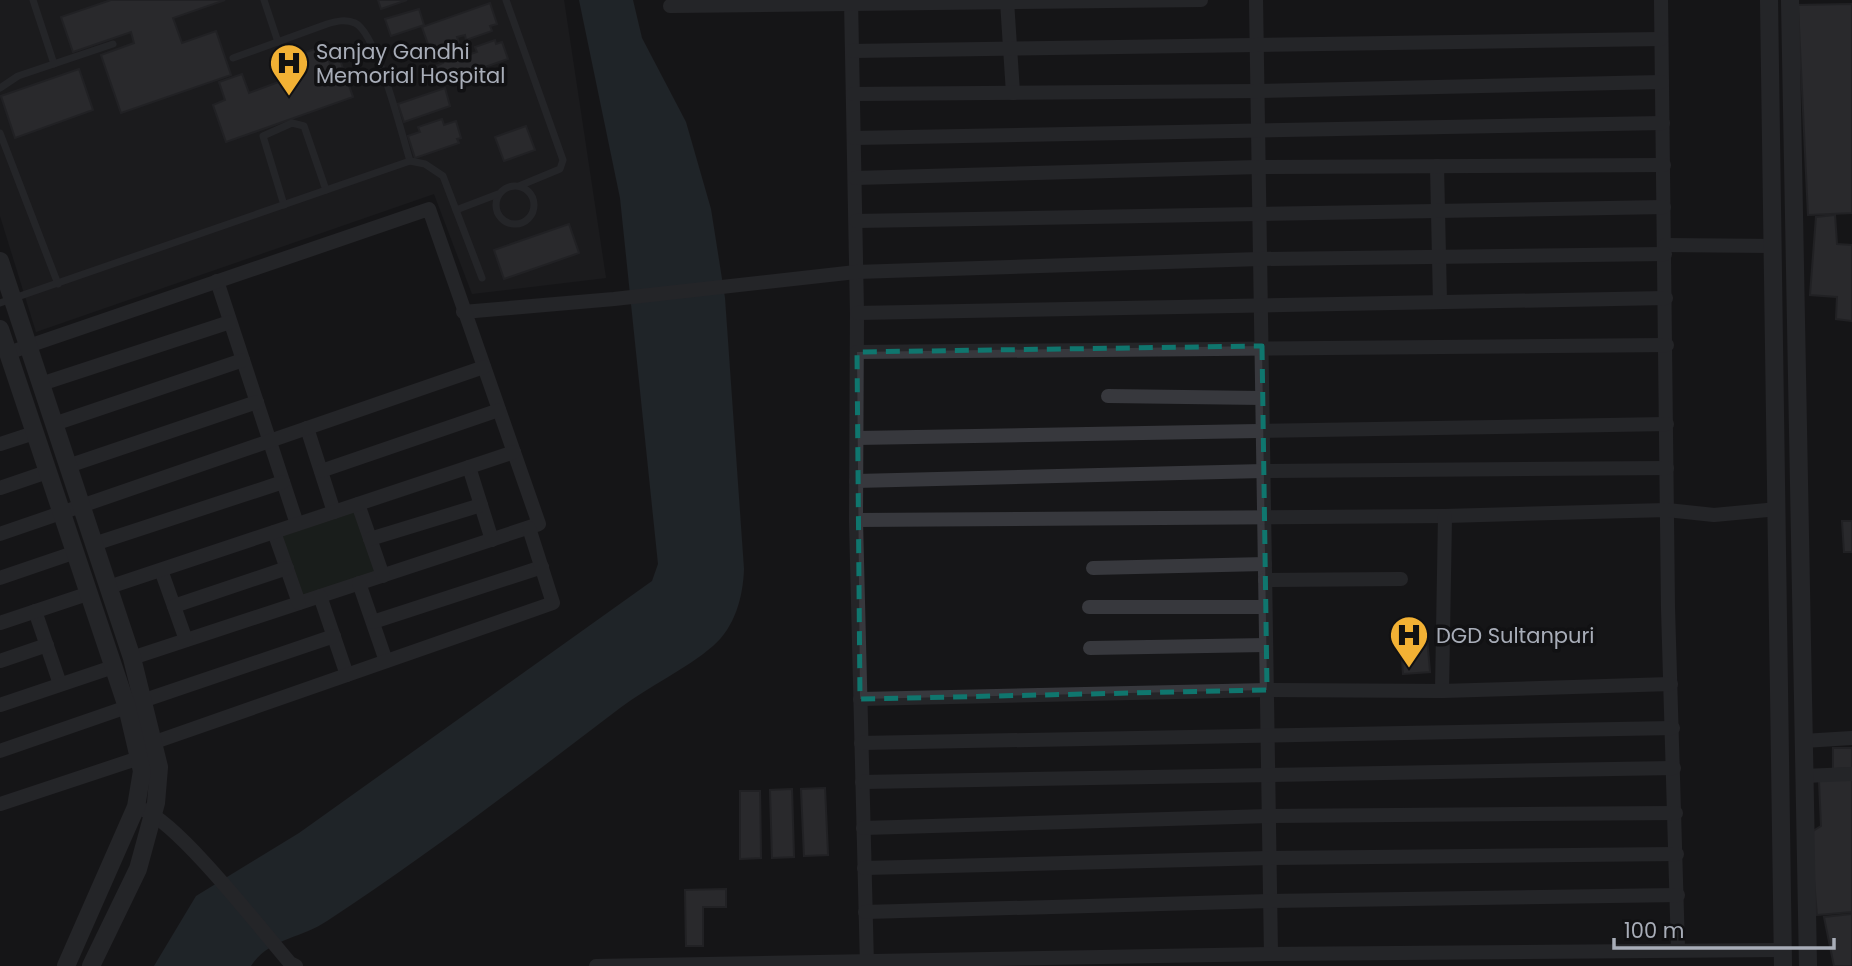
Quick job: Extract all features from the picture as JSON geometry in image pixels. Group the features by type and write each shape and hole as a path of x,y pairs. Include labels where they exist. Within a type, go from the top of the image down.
{"street":[{"path":"670,6 851,1 1201,0"},
{"path":"1256,0 1271,954"},
{"path":"1661,0 1667,510 1678,949"},
{"path":"596,966 867,964 1271,954 1516,960 1678,949 1783,958 1769,0"},
{"path":"1790,0 1808,966"},
{"path":"851,1 857,313 856,520 867,964"},
{"path":"1007,1 1013,93"},
{"path":"852,51 1257,47 1661,38"},
{"path":"853,94 1258,91 1662,82"},
{"path":"854,138 1663,124"},
{"path":"855,177 1259,167 1664,165"},
{"path":"1437,166 1440,302"},
{"path":"856,221 1664,206"},
{"path":"8,353 429,209 539,524 132,658"},
{"path":"463,312 614,299 856,272 1260,258 1438,257 1773,246"},
{"path":"0,261 6,301 29,346 132,658 145,700 159,767 153,814 138,869 91,966"},
{"path":"217,281 297,524"},
{"path":"857,313 1666,298"},
{"path":"16,376 38,377 230,322"},
{"path":"0,329 73,553 127,707 142,771 136,807 66,966"},
{"path":"857,352 1262,346 1667,345"},
{"path":"54,424 243,360"},
{"path":"0,534 484,367"},
{"path":"1108,396 1262,398"},
{"path":"68,466 257,402"},
{"path":"321,471 499,410"},
{"path":"857,439 1667,424"},
{"path":"306,428 334,512"},
{"path":"0,444 34,433"},
{"path":"109,587 514,452"},
{"path":"469,467 492,540"},
{"path":"856,481 1264,471 1667,468"},
{"path":"0,488 47,472"},
{"path":"94,544 283,482"},
{"path":"358,504 383,576"},
{"path":"370,539 481,505"},
{"path":"856,520 1445,516 1667,510 1714,515 1778,509"},
{"path":"1442,691 1445,516"},
{"path":"155,742 553,603 529,528"},
{"path":"274,532 299,603"},
{"path":"0,578 73,553"},
{"path":"1093,568 1265,564"},
{"path":"373,622 542,567"},
{"path":"174,606 287,568"},
{"path":"161,570 186,640"},
{"path":"1265,580 1401,579"},
{"path":"359,583 386,661"},
{"path":"0,623 87,593"},
{"path":"320,596 347,675"},
{"path":"1089,607 1265,607"},
{"path":"35,611 60,684"},
{"path":"145,700 334,636"},
{"path":"0,662 47,645"},
{"path":"1090,648 1266,645"},
{"path":"0,705 113,667"},
{"path":"860,699 1267,690 1442,691 1671,684"},
{"path":"0,751 127,707"},
{"path":"861,743 1673,729"},
{"path":"1803,741 1852,738"},
{"path":"0,804 139,758"},
{"path":"862,782 1674,768"},
{"path":"1803,776 1852,774"},
{"path":"136,807 153,814 197,856 293,965"},
{"path":"863,828 1269,816 1676,813"},
{"path":"864,868 1269,858 1677,854"},
{"path":"865,912 1270,901 1678,895"}],"lane":[{"path":"33,0 54,64"},
{"path":"264,0 278,42"},
{"path":"456,210 498,194 507,187 519,186 556,172 563,165 506,0"},
{"path":"233,58 342,20 362,28 383,74 410,161"},
{"path":"0,88 18,75 113,44"},
{"path":"284,205 263,136 292,123 304,126 326,190"},
{"path":"0,133 58,284"},
{"path":"6,301 410,161 425,164 443,176 482,278"},
{"path":"498,194 495,205 499,216 509,223 520,223 529,218 534,204 528,190 519,186"}],"highlighted area":[{"path":"1262,346 1267,690 860,699 857,352"}],"shaded area":[{"name":"Sanjay Gandhi Memorial Hospital","path":"0,0 564,0 606,278 472,294 434,194 36,332 0,216"},
{"path":"579,0 633,0 642,38 686,122 711,209 725,298 744,569 740,601 732,621 721,638 702,655 631,700 439,844 317,927 276,944 258,957 251,966 154,966 196,896 299,833 652,581 658,564 620,198"},
{"path":"358,507 380,572 301,598 279,534"}],"building":[{"path":"111,0 225,0 173,18 182,43 216,31 231,75 121,113 101,55 134,43 131,32 73,52 61,17"},
{"path":"378,0 407,0 381,9"},
{"path":"490,3 497,24 490,26 492,31 466,40 465,35 457,37 459,43 437,51 435,45 429,47 422,27"},
{"path":"1852,4 1852,213 1808,215 1798,5"},
{"path":"419,9 424,25 391,36 385,19"},
{"path":"495,40 496,44 502,42 508,59 442,82 436,66 443,63 442,59 463,51 465,56 477,52 475,47"},
{"path":"324,46 330,64 340,60 353,97 226,142 213,105 225,100 219,82 242,74 249,93 306,72 300,54"},
{"path":"79,69 93,110 15,138 1,96"},
{"path":"445,88 450,106 404,122 398,104"},
{"path":"442,119 444,125 456,121 461,138 457,139 459,143 415,158 408,136 420,132 418,127"},
{"path":"526,126 535,150 504,161 495,137"},
{"path":"1835,215 1837,244 1852,245 1852,321 1836,319 1837,297 1810,295 1816,217"},
{"path":"569,224 579,253 504,279 494,250"},
{"path":"1842,521 1852,521 1852,552 1844,552"},
{"path":"1427,638 1430,672 1403,674 1401,640"},
{"path":"1833,748 1852,748 1852,768 1833,769"},
{"path":"1852,778 1852,912 1817,915 1810,833 1821,826 1819,780"},
{"path":"825,788 828,855 804,856 801,789"},
{"path":"792,789 794,857 772,858 770,790"},
{"path":"740,791 760,791 761,858 740,859"},
{"path":"726,889 726,907 703,907 703,946 686,946 685,890"},
{"path":"1852,914 1852,966 1834,966 1824,917"}],"place":[{"name":"Sanjay Gandhi Memorial Hospital","path":"289,97"},
{"name":"DGD Sultanpuri","path":"1409,669"}]}
